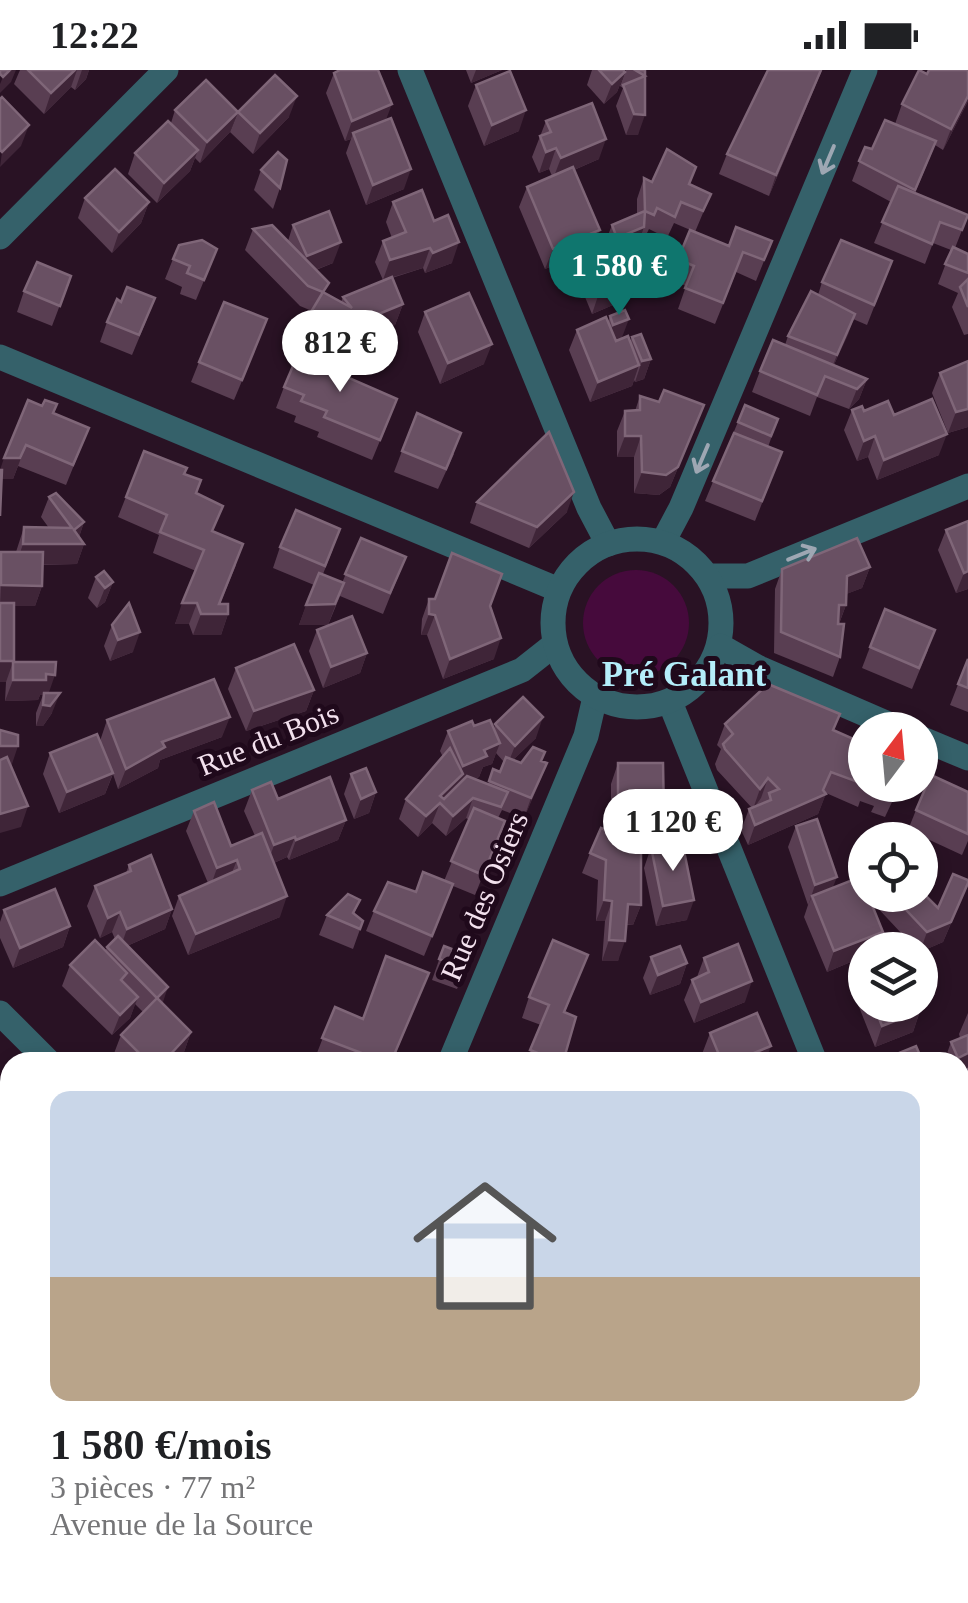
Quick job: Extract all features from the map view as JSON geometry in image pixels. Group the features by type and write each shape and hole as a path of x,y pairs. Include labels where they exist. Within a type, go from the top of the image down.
{"street":[{"path":"0,237 166,70"},
{"path":"410,70 608,544"},
{"path":"663,542 681,508 866,70"},
{"path":"0,357 558,590"},
{"path":"709,576 748,576 968,486"},
{"path":"635,538 663,542 689,556 709,576 723,622 720,646 709,669 692,688 670,702 645,708 619,706 577,683 555,644 552,623 558,590 575,566 608,544 635,538"},
{"name":"Rue du Bois","path":"0,884 522,670 555,644"},
{"path":"720,646 759,668 860,712"},
{"name":"Rue des Osiers","path":"454,1052 586,736 595,696"},
{"path":"670,702 810,1052"},
{"path":"938,746 968,758"},
{"path":"0,1013 39,1052"}],"shaded area":[{"path":"636,570 656,574 673,586 685,603 689,623 685,643 673,660 656,672 636,676 616,672 599,660 587,643 583,623 587,603 599,586 616,574"}],"building":[{"path":"28,70 75,70 51,93"},
{"path":"378,70 392,104 352,121 334,73"},
{"path":"599,70 623,70 625,72 612,84"},
{"path":"768,70 821,70 776,175 727,154"},
{"path":"919,70 927,74 929,70 968,70 968,96 951,129 902,104"},
{"path":"510,71 526,110 492,125 476,85"},
{"path":"275,75 297,96 260,133 238,112"},
{"path":"645,76 645,115 634,114 623,85"},
{"path":"206,80 238,112 207,142 175,110"},
{"path":"0,99 29,125 2,152"},
{"path":"592,103 606,139 561,158 556,148 546,152 540,136 551,132 546,121"},
{"path":"391,118 411,169 373,185 353,133"},
{"path":"885,120 936,141 915,190 859,161 865,147 872,149"},
{"path":"168,121 198,150 164,183 135,153"},
{"path":"667,149 696,167 689,184 711,194 703,211 681,202 675,217 657,208 654,215 645,211 644,178 652,182"},
{"path":"278,152 287,160 280,188 261,170"},
{"path":"573,167 600,230 553,249 527,187"},
{"path":"115,169 149,202 119,232 85,198"},
{"path":"898,186 968,215 962,230 940,222 932,244 882,222"},
{"path":"422,190 434,221 448,215 459,242 433,253 430,248 390,260 383,241 406,232 393,202"},
{"path":"329,211 341,242 307,256 293,225"},
{"path":"645,211 644,227 617,238 612,225"},
{"path":"272,225 329,283 323,292 308,286 253,229"},
{"path":"736,227 772,241 764,260 743,252 723,303 685,288 694,266 678,259 690,230 729,246"},
{"path":"202,240 217,249 204,280 187,273 190,266 173,259 179,245"},
{"path":"841,240 892,261 874,305 822,282"},
{"path":"620,245 634,278 599,293 585,260"},
{"path":"953,247 968,254 968,273 945,264"},
{"path":"37,262 71,276 60,306 24,291"},
{"path":"392,277 403,304 364,320 353,343 305,322 323,292 352,308 343,297"},
{"path":"968,279 968,307 960,287"},
{"path":"127,287 155,298 139,335 107,322"},
{"path":"811,291 855,314 837,355 788,336"},
{"path":"469,293 492,344 448,363 425,312"},
{"path":"224,302 267,319 242,380 199,362"},
{"path":"625,310 629,319 613,325 610,316"},
{"path":"606,317 616,341 628,336 639,365 598,382 577,330"},
{"path":"641,334 651,359 642,361 632,337"},
{"path":"773,340 867,379 857,389 825,376 817,395 760,371"},
{"path":"302,345 327,358 325,364 342,375 397,399 380,440 324,417 327,411 301,401 304,395 284,387"},
{"path":"968,361 968,409 956,412 940,373"},
{"path":"664,390 704,405 678,467 666,475 642,472 641,436 625,436 625,411 640,410 640,396 659,402"},
{"path":"932,399 947,434 884,460 875,436 864,441 852,410 862,406 864,411 888,401 894,415"},
{"path":"28,400 42,406 45,400 57,404 53,413 89,428 73,465 26,445 20,458 4,458"},
{"path":"745,405 778,419 771,436 738,422"},
{"path":"417,413 461,433 446,469 402,451"},
{"path":"549,432 574,492 537,527 477,502"},
{"path":"734,433 782,452 762,501 713,481"},
{"path":"144,451 187,468 184,474 201,480 196,493 223,506 212,531 243,544 219,604 228,604 228,614 201,614 197,603 182,603 204,550 160,532 167,515 126,497"},
{"path":"56,493 84,522 74,530 84,544 23,544 24,527 72,528 49,497"},
{"path":"296,510 340,529 325,566 280,547"},
{"path":"968,521 968,571 964,573 946,530"},
{"path":"361,538 406,557 390,593 345,574"},
{"path":"857,538 870,567 847,576 846,605 839,605 838,624 844,624 840,657 781,632 782,569"},
{"path":"1,552 43,552 42,586 1,585"},
{"path":"452,553 502,574 490,606 501,638 450,659 435,615 429,614 429,599 435,599"},
{"path":"104,571 113,582 105,588 96,577"},
{"path":"319,573 344,583 335,604 306,605"},
{"path":"0,603 14,603 14,661 0,661"},
{"path":"129,603 140,632 118,640 112,625"},
{"path":"885,609 935,630 919,668 870,647"},
{"path":"352,616 367,653 331,667 317,630"},
{"path":"294,644 314,690 254,711 236,668"},
{"path":"968,659 968,688 958,684"},
{"path":"13,662 56,662 55,675 46,674 46,680 13,680"},
{"path":"214,679 230,717 162,742 165,747 126,769 107,720"},
{"path":"768,684 840,714 833,730 848,737 848,778 831,772 823,790 826,794 755,825 749,809 771,800 769,793 779,789 768,778 760,789 725,749 723,744 733,734 725,724"},
{"path":"44,693 60,693 50,706 43,705"},
{"path":"523,697 543,717 515,746 495,724"},
{"path":"490,720 500,743 484,750 487,756 463,766 448,731 472,721 474,726"},
{"path":"0,730 18,735 18,746 0,746"},
{"path":"97,734 113,773 67,792 50,753"},
{"path":"533,747 545,752 541,761 547,763 531,798 489,781 493,769 500,772 506,757 521,763"},
{"path":"450,748 463,774 440,796 444,799 467,776 508,792 501,807 473,798 453,816 440,803 426,816 406,799"},
{"path":"7,757 28,806 0,814 0,760"},
{"path":"618,763 663,763 664,816 618,816"},
{"path":"366,768 376,792 361,799 351,774"},
{"path":"330,777 346,820 274,845 252,790 271,782 278,799"},
{"path":"938,778 968,792 968,834 916,810 919,802 938,802"},
{"path":"214,802 231,846 262,833 287,896 196,934 179,896 240,869 237,860 217,868 194,811"},
{"path":"474,808 505,821 483,875 451,861"},
{"path":"817,819 837,877 815,885 796,826"},
{"path":"601,828 641,845 641,905 628,904 625,941 609,940 612,901 604,900 606,860 590,853"},
{"path":"682,841 694,900 663,906 651,847"},
{"path":"151,855 172,909 127,929 120,912 108,918 95,886 131,871 129,865"},
{"path":"423,872 453,884 432,936 374,911 388,882 416,892"},
{"path":"953,874 968,880 951,922 927,932 908,912 938,912"},
{"path":"848,882 848,912 875,912 883,932 848,932 848,946 834,951 812,896"},
{"path":"55,889 70,926 20,948 4,910"},
{"path":"348,894 360,900 353,913 363,921 360,929 327,915"},
{"path":"118,936 168,987 157,998 107,947"},
{"path":"95,940 127,973 121,980 138,997 120,1015 70,965"},
{"path":"553,940 588,955 564,1012 576,1017 566,1052 530,1050 549,1005 529,997"},
{"path":"738,944 752,981 701,1002 692,980 709,972 704,958"},
{"path":"444,946 470,956 464,969 439,959"},
{"path":"680,946 687,963 658,975 651,957"},
{"path":"386,956 429,973 395,1052 359,1052 322,1038 335,1007 363,1019"},
{"path":"157,998 191,1032 173,1052 138,1052 121,1035"},
{"path":"757,1013 771,1046 756,1052 718,1052 710,1033"},
{"path":"968,1035 968,1052 955,1052 951,1042"}],"district":[{"name":"Pré Galant","path":"684,674"}]}
